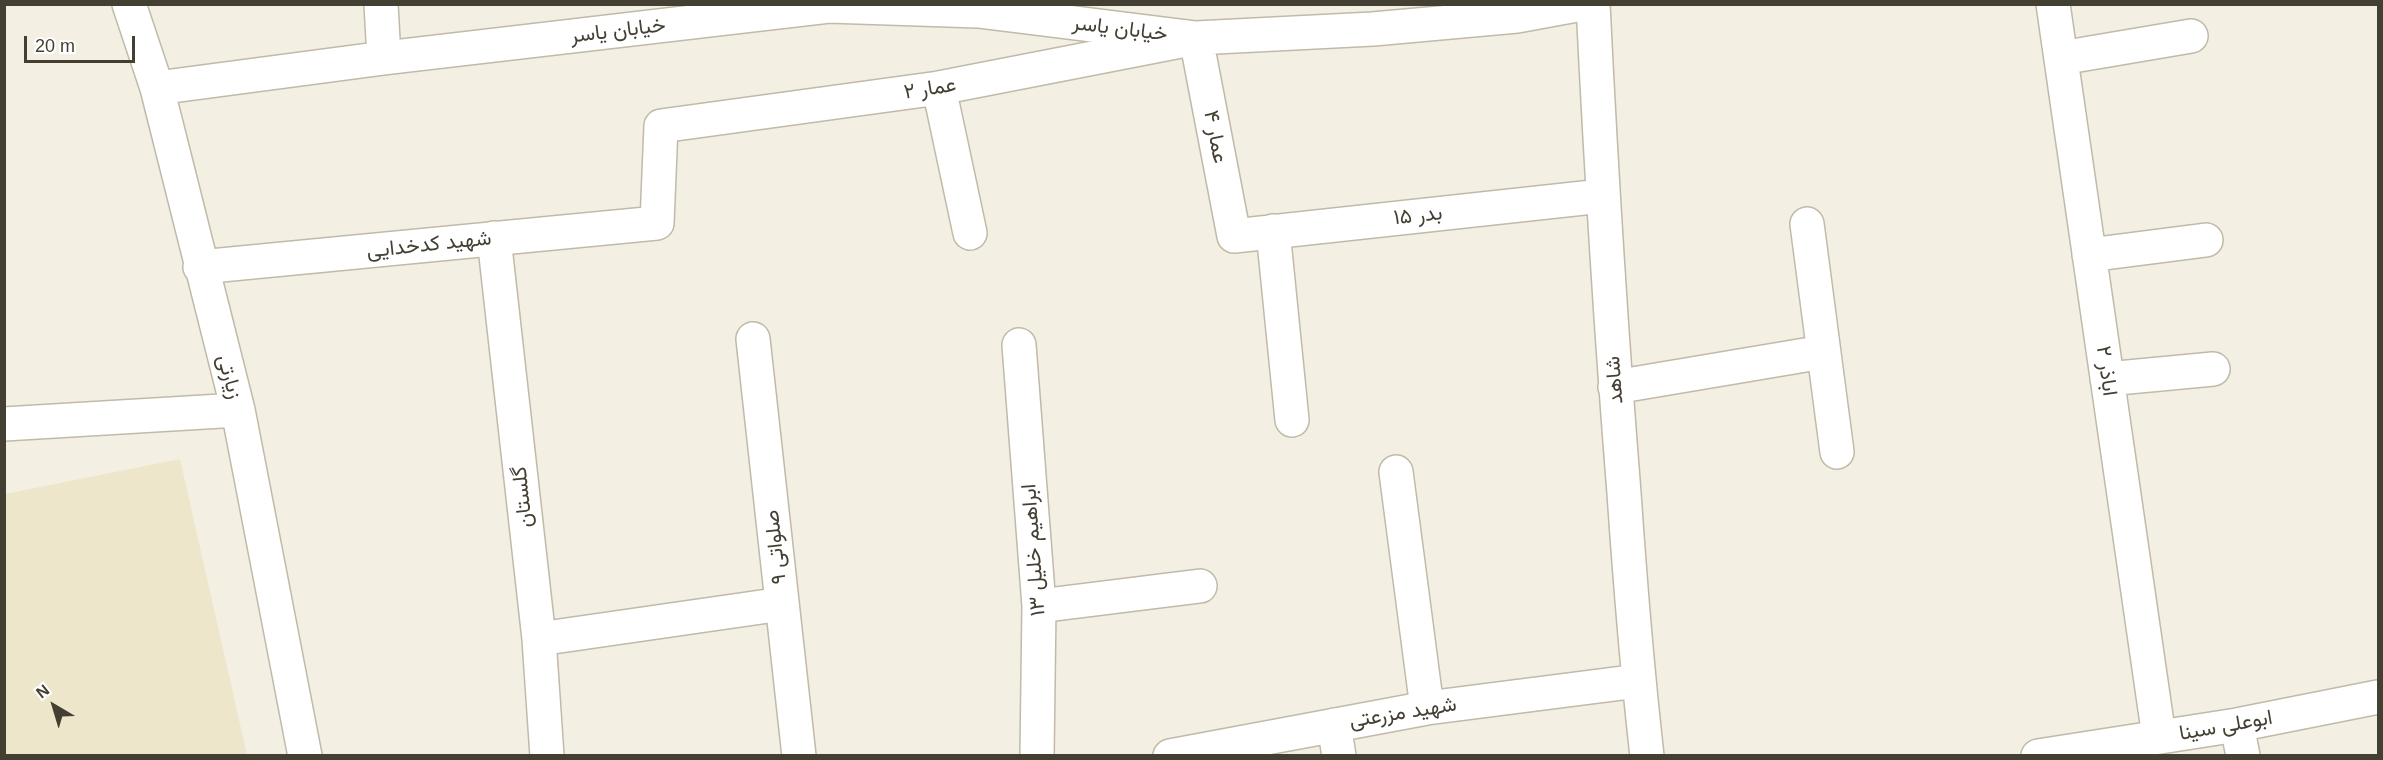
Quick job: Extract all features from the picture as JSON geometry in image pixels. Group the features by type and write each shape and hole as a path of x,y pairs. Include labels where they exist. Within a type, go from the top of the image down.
{"street":[{"name":"زیارتی","path":"129,4 157,88 200,267 238,410 305,756"},
{"path":"381,4 384,58"},
{"name":"خیابان یاسر","path":"157,88 384,58 830,6 1125,17 1196,38 1371,17 1516,16 1582,4"},
{"name":"شاهد","path":"1593,4 1602,196 1615,387 1638,681 1647,756"},
{"name":"اباذر ۲","path":"2053,4 2159,737"},
{"path":"2061,58 2191,36"},
{"name":"عمار ۲","path":"657,223 661,126 939,88 1196,38"},
{"name":"عمار ۴","path":"1196,38 1234,236"},
{"path":"939,88 970,233"},
{"name":"بدر ۱۵","path":"1234,236 1602,196"},
{"name":"شهید کدخدایی","path":"200,267 657,223"},
{"path":"1807,225 1837,452"},
{"path":"1273,231 1292,420"},
{"name":"گلستان","path":"494,238 539,639 547,756"},
{"path":"2089,255 2206,240"},
{"name":"صلواتی ۹","path":"753,339 799,756"},
{"name":"ابراهیم خلیل ۱۳","path":"1019,345 1039,606 1037,756"},
{"path":"1615,387 1824,352"},
{"path":"2107,379 2213,369"},
{"path":"4,424 238,410"},
{"path":"1396,472 1427,708"},
{"path":"1039,606 1200,586"},
{"path":"539,639 782,604"},
{"name":"شهید مزرعتی","path":"1170,756 1336,740 1427,708 1638,681"},
{"name":"ابوعلی سینا","path":"2049,755 2159,737 2240,740 2379,697"}],"shaded area":[{"path":"180,459 247,755 5,755 5,494"}]}
